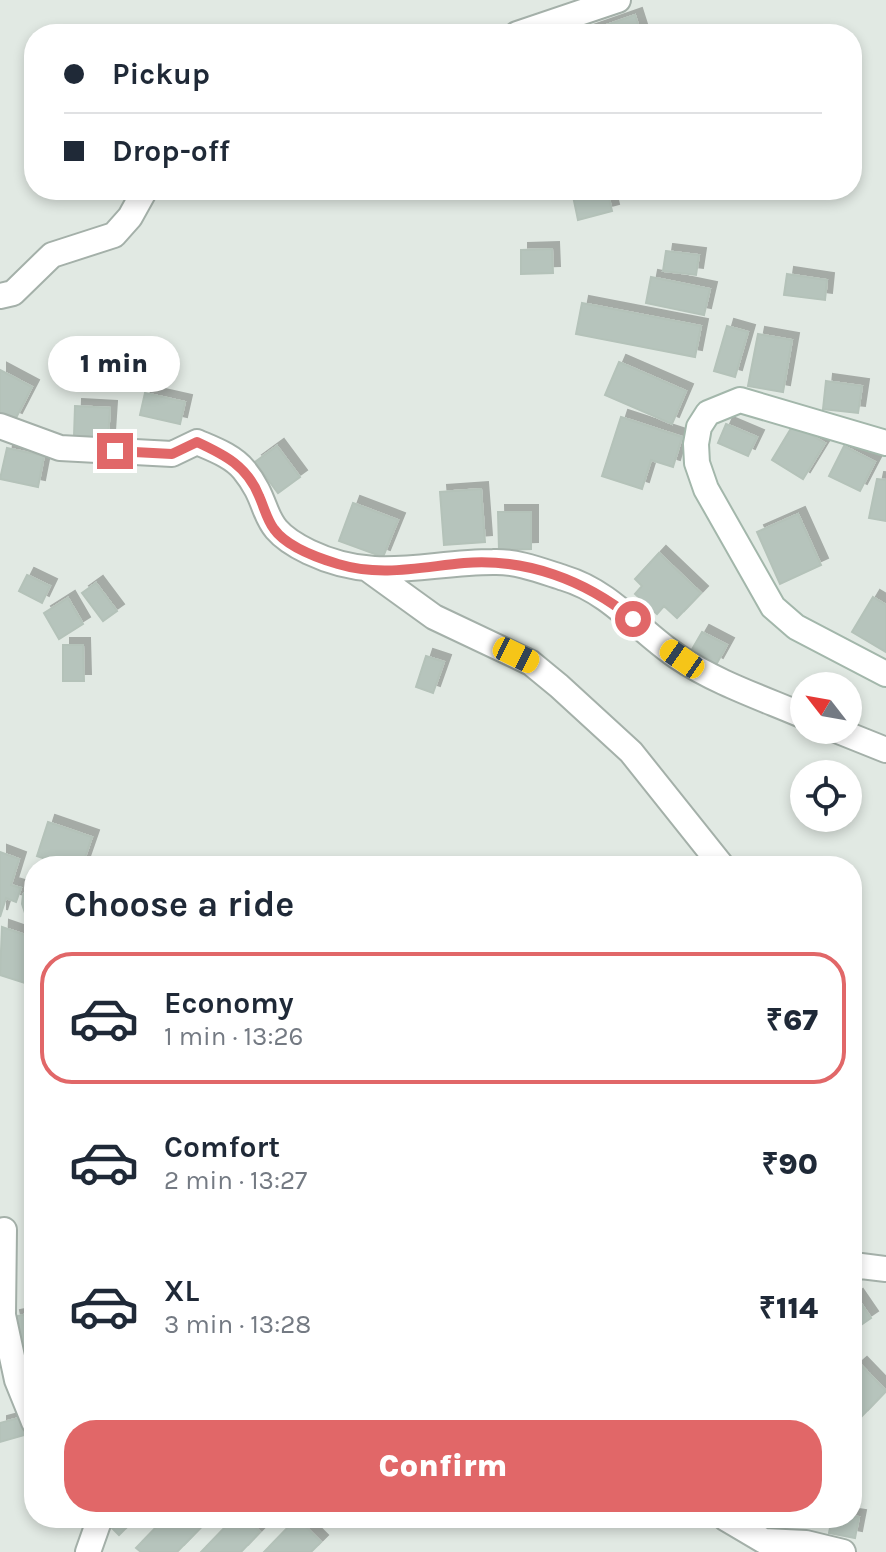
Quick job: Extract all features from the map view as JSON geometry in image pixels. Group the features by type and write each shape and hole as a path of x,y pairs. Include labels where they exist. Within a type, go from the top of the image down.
{"street":[{"path":"547,24 618,0"},
{"path":"0,296 13,293 52,255 114,235 139,200"},
{"path":"886,443 740,400 708,413 699,427 696,444 697,463 706,489 773,607 796,627 886,674"},
{"path":"0,426 60,448 172,454 197,442 242,467 255,486 273,528 282,538 339,564 390,572 497,561 569,579 607,598 682,659 790,709"},
{"path":"367,569 434,617 531,663 550,678 631,752 714,856"},
{"path":"862,740 886,750"},
{"path":"4,1230 3,1315 17,1380 24,1397"},
{"path":"862,1266 886,1269"},
{"path":"88,1552 96,1528"},
{"path":"742,1528 764,1541 806,1543 843,1552"}],"building":[{"path":"635,15 638,24 609,24"},
{"path":"574,200 609,200 612,211 578,220"},
{"path":"552,249 553,273 521,274 521,250"},
{"path":"666,251 699,255 696,275 663,271"},
{"path":"787,274 827,280 825,300 784,295"},
{"path":"651,277 710,289 704,315 646,303"},
{"path":"582,303 701,326 695,357 576,334"},
{"path":"727,326 748,332 735,377 714,371"},
{"path":"758,334 792,340 783,392 748,386"},
{"path":"619,362 686,391 672,424 605,395"},
{"path":"0,370 32,387 15,420 0,413"},
{"path":"826,381 862,386 858,413 823,409"},
{"path":"145,393 185,402 180,424 140,415"},
{"path":"75,406 110,408 108,438 74,437"},
{"path":"621,417 682,437 673,467 651,460 642,489 602,476"},
{"path":"726,424 757,437 748,456 718,443"},
{"path":"793,425 825,443 803,479 772,460"},
{"path":"277,446 300,477 278,493 255,462"},
{"path":"844,446 875,462 860,491 829,476"},
{"path":"7,448 44,456 38,487 0,479"},
{"path":"877,479 886,480 886,521 869,518"},
{"path":"481,489 485,542 444,545 440,492"},
{"path":"353,503 398,520 383,557 339,541"},
{"path":"498,512 531,512 531,549 499,550"},
{"path":"798,514 821,565 780,584 757,532"},
{"path":"659,553 701,593 677,618 664,606 657,614 635,594 642,586 635,579"},
{"path":"27,575 50,586 42,603 19,591"},
{"path":"96,583 117,611 103,621 82,593"},
{"path":"873,597 886,605 886,652 852,632"},
{"path":"68,598 83,624 59,639 44,613"},
{"path":"702,632 727,645 716,665 691,651"},
{"path":"63,645 83,645 84,681 63,681"},
{"path":"426,656 444,662 433,693 416,687"},
{"path":"48,822 92,837 85,856 37,856"},
{"path":"0,852 19,859 11,885 21,888 16,902 6,898 0,917"},
{"path":"2,927 24,935 24,983 0,975"},
{"path":"862,1305 871,1318 862,1324"},
{"path":"24,1315 24,1346 19,1347 13,1317"},
{"path":"862,1366 886,1391 862,1416"},
{"path":"19,1418 24,1435 0,1442 0,1423"},
{"path":"112,1528 126,1528 119,1535"},
{"path":"155,1528 200,1528 177,1552 141,1552 136,1548"},
{"path":"224,1528 256,1528 260,1532 241,1552 201,1552"},
{"path":"287,1528 307,1528 321,1542 311,1552 264,1552"},
{"path":"830,1528 857,1528 855,1538 829,1533"}],"route":[{"path":"115,451 172,454 197,442 222,454 242,467 255,486 273,528 282,538 339,564 390,572 497,561 569,579 607,598 633,619"}]}
